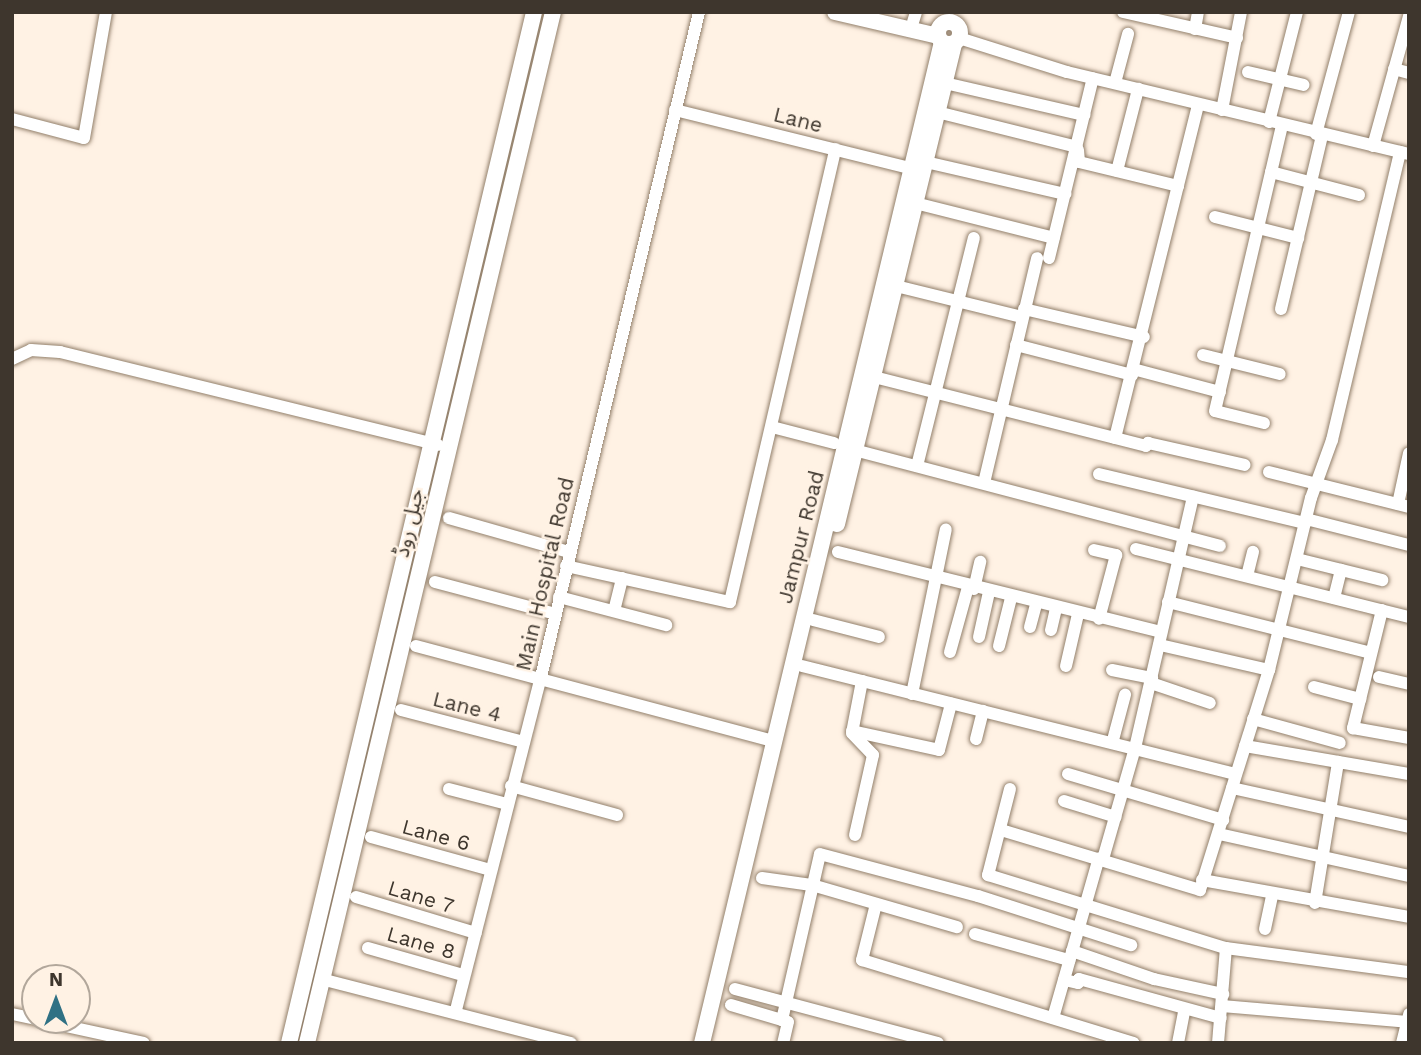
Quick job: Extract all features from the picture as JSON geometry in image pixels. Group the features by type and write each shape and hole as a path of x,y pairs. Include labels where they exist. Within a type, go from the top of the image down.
{"main road":[{"name":"جیل روڈ","path":"307,1043 442,446 534,12"},
{"name":"جیل روڈ","path":"289,1043 553,12"},
{"path":"835,12 950,29"},
{"path":"876,12 906,16 950,29"},
{"name":"Jampur Road","path":"712,1043 915,203 918,165 937,112 950,29"},
{"name":"Jampur Road","path":"702,1043 773,741 950,29"}],"street":[{"path":"12,119 84,138 106,12"},
{"name":"Main Hospital Road","path":"456,1010 541,677 699,12"},
{"path":"1123,12 1237,38"},
{"path":"1195,29 1198,12"},
{"path":"1222,110 1241,12"},
{"path":"1269,122 1297,12"},
{"path":"1282,309 1311,184 1319,135 1349,12"},
{"path":"1373,146 1409,16"},
{"path":"950,29 1093,78 1319,135 1404,153 1332,440 1305,521 1269,670 1219,834"},
{"path":"1115,83 1128,34"},
{"path":"1394,69 1409,73"},
{"path":"1248,72 1304,85"},
{"path":"984,483 1003,410 1023,313 1043,258 1054,238 1093,78"},
{"path":"949,84 1084,115"},
{"path":"1117,171 1138,89"},
{"path":"1115,438 1144,337 1198,104"},
{"name":"Lane","path":"676,110 835,149 1065,194"},
{"path":"937,112 1077,147"},
{"path":"1264,423 1215,411 1282,125"},
{"path":"1077,147 1079,162 1178,186"},
{"path":"566,566 730,602 835,149"},
{"path":"1271,172 1359,195"},
{"path":"915,203 1054,238"},
{"path":"1215,217 1298,238"},
{"path":"917,466 974,238"},
{"path":"900,287 958,302 1144,337"},
{"path":"1016,345 1220,392"},
{"path":"12,359 31,350 60,352 442,446"},
{"path":"1203,355 1280,374"},
{"path":"878,378 1115,438 1245,465"},
{"path":"772,427 834,443"},
{"path":"862,452 1220,546"},
{"path":"1269,472 1403,506 1409,453"},
{"path":"1099,474 1409,545"},
{"path":"1053,1017 1085,907 1124,791 1194,497"},
{"path":"449,518 569,552"},
{"path":"912,694 946,529"},
{"path":"1136,549 1409,617"},
{"path":"1094,550 1116,555 1099,619"},
{"path":"838,552 1099,619 1269,670"},
{"path":"1247,576 1253,552"},
{"path":"1297,559 1382,580"},
{"path":"950,652 981,562"},
{"path":"1334,598 1340,570"},
{"path":"614,611 622,578"},
{"path":"435,582 556,614"},
{"path":"979,637 989,592"},
{"path":"559,597 666,625"},
{"path":"999,646 1011,598"},
{"path":"1168,602 1371,653"},
{"path":"1030,627 1036,604"},
{"path":"1051,630 1056,608"},
{"path":"1382,610 1353,728 1409,738"},
{"path":"1066,666 1078,614"},
{"path":"813,620 879,637"},
{"path":"416,646 541,677 773,741"},
{"path":"802,666 951,704 1113,740 1236,774"},
{"path":"1112,670 1210,703"},
{"path":"1379,677 1409,684"},
{"path":"852,731 862,681"},
{"path":"1314,687 1360,699"},
{"path":"1113,740 1125,695"},
{"path":"852,731 939,750 951,704"},
{"name":"Lane 4","path":"401,710 524,742"},
{"path":"976,739 983,711"},
{"path":"1253,719 1340,743"},
{"path":"852,731 873,755 855,835"},
{"path":"1245,746 1409,774"},
{"path":"1315,902 1338,762"},
{"path":"1068,774 1223,820"},
{"path":"512,786 617,815"},
{"path":"1232,788 1409,827"},
{"path":"449,789 507,804"},
{"path":"1010,789 988,874 1085,907 1226,948 1409,972"},
{"path":"1064,801 1116,817"},
{"path":"1001,830 1200,890 1214,836 1219,834 1409,876"},
{"name":"Lane 6","path":"371,837 491,870"},
{"path":"782,1020 820,854 1130,945"},
{"path":"762,878 812,885 957,927"},
{"path":"1202,880 1272,895 1409,917"},
{"path":"1265,929 1272,895"},
{"name":"Lane 7","path":"356,897 476,933"},
{"path":"876,904 862,960 1134,1043"},
{"path":"975,934 1154,979 1222,1006"},
{"name":"Lane 8","path":"368,948 463,975"},
{"path":"1218,1043 1226,948"},
{"path":"321,979 456,1010 571,1043"},
{"path":"1064,980 1078,983 1079,979 1184,1011 1222,1006 1408,1018 1402,1043"},
{"path":"734,989 938,1043"},
{"path":"731,1006 788,1022 783,1043"},
{"path":"1178,1043 1184,1011"},
{"path":"91,1032 144,1043"}]}
